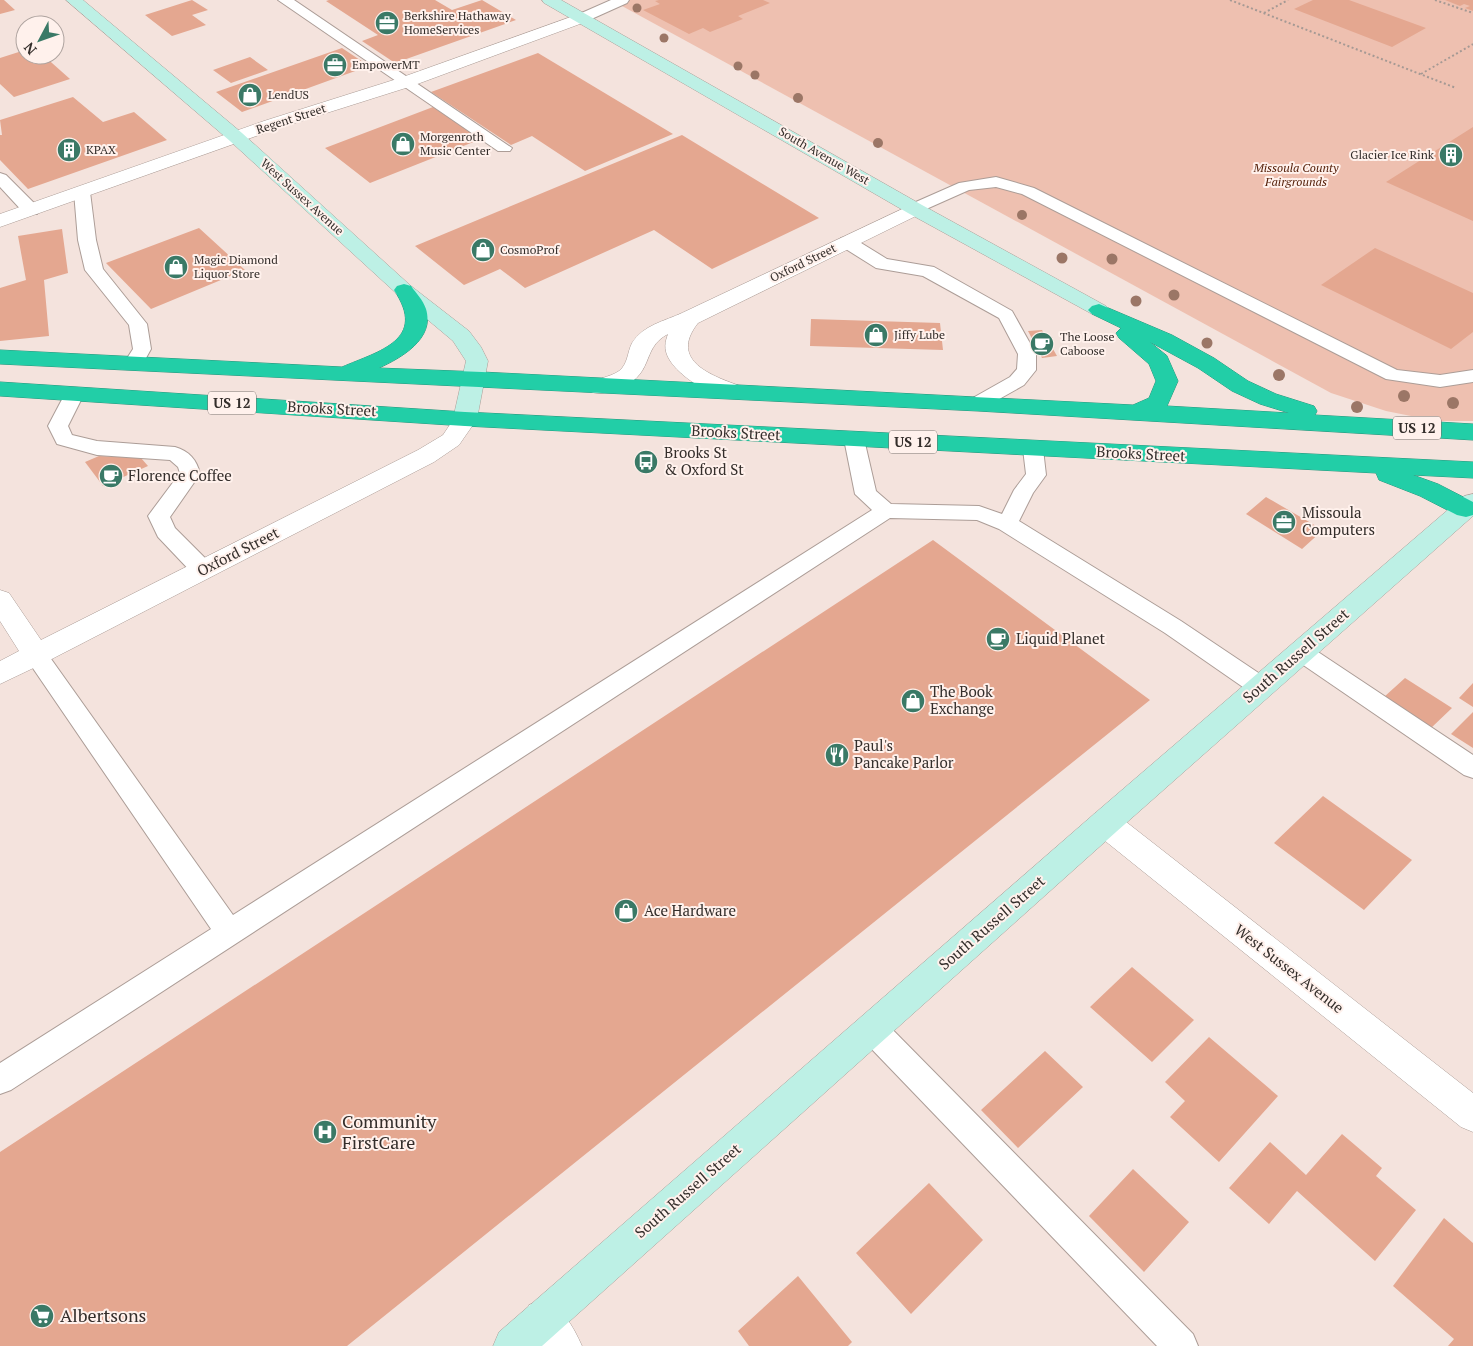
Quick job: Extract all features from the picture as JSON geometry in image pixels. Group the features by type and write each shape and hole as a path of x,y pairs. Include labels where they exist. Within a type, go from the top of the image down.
{"highway":[{"name":"US 12","path":"337,373 360,368 392,354 409,338 416,325 416,311 404,290"},
{"path":"1099,310 1159,361 1167,381 1158,403 1138,411"},
{"path":"1099,310 1164,340 1206,363 1240,386 1268,399 1292,408 1361,425"},
{"name":"US 12","path":"0,357 599,387 1138,411 1473,432"},
{"name":"Brooks Street","path":"0,389 465,419 1362,466 1473,470"},
{"path":"1362,466 1429,490 1470,508"}],"street":[{"name":"West Sussex Avenue","path":"74,0 236,137 404,290 461,336 470,347 477,361 465,419"},
{"name":"South Avenue West","path":"550,0 915,208 1099,310"},
{"name":"Regent Street","path":"0,221 236,137 406,82 582,18"},
{"name":"Oxford Street","path":"599,387 621,380 628,374 636,365 641,347 648,338 915,208"},
{"path":"690,318 679,332 675,344 679,360 697,376 736,392"},
{"name":"Oxford Street","path":"0,673 434,452 451,440 465,419"},
{"name":"South Russell Street","path":"513,1346 553,1332 872,1029 1260,687 1470,508"},
{"path":"0,600 36,655"},
{"name":"West Sussex Avenue","path":"1105,823 1473,1115"}],"lane":[{"path":"285,0 504,148"},
{"path":"582,18 622,0"},
{"path":"0,178 31,210"},
{"path":"915,208 965,186 996,182 1028,191 1393,375 1440,381 1473,376"},
{"path":"82,192 87,240 94,270 138,324 142,349 134,363"},
{"path":"847,242 882,264 928,271 1006,315 1027,354 1026,370 1017,381 978,403"},
{"path":"74,394 58,426 64,439 96,448 175,454 188,464 190,474 160,516 166,532 203,570"},
{"path":"854,439 866,494 886,512"},
{"path":"1008,524 1024,490 1036,475 1033,449"},
{"path":"0,1080 886,512 979,512 1008,524 1173,627 1260,687"},
{"path":"1301,652 1473,768"},
{"path":"36,655 229,933"},
{"path":"872,1029 1181,1346"}],"path":[{"path":"1230,0 1456,88"},
{"path":"1264,13 1288,0"},
{"path":"1435,0 1473,13"},
{"path":"1421,74 1473,44"}],"green space":[{"name":"Missoula County Fairgrounds","path":"611,0 1473,0 1473,421 1436,421 1386,411 1331,393"}],"building":[{"path":"0,0 4,0 15,10 0,14"},
{"path":"192,0 208,10 192,15 206,25 172,36 145,15"},
{"path":"435,0 452,10 482,0 516,20 395,63 362,41 378,35 326,1"},
{"path":"763,0 770,3 738,16 743,19 710,32 703,28 689,34 643,10 660,4 655,1"},
{"path":"1313,0 1349,0 1426,28 1392,47 1294,9"},
{"path":"1445,0 1473,0 1473,11 1465,8 1470,6 1464,4 1460,6"},
{"path":"342,48 369,66 242,112 216,92"},
{"path":"15,53 15,65 54,65 70,79 14,97 0,84 0,58"},
{"path":"538,53 673,134 585,171 532,136 511,145 431,92"},
{"path":"250,57 268,70 231,83 213,70"},
{"name":"KPAX","path":"73,97 103,122 134,112 167,140 28,189 0,160 0,135 2,135 0,120"},
{"name":"Morgenroth Music Center","path":"433,107 481,139 370,183 325,148"},
{"name":"Glacier Ice Rink","path":"1473,127 1473,221 1386,182"},
{"path":"682,135 819,218 712,269 654,230 525,288 500,269 464,285 415,246"},
{"name":"Magic Diamond Liquor Store","path":"199,228 245,270 151,309 106,263"},
{"path":"62,229 68,273 44,280 49,336 0,341 0,288 26,280 18,236"},
{"path":"1375,248 1473,293 1473,332 1451,349 1321,285"},
{"name":"Jiffy Lube","path":"811,319 940,323 943,350 810,346"},
{"name":"The Loose Caboose","path":"1042,330 1057,356 1042,358 1028,331"},
{"name":"Florence Coffee","path":"99,456 141,458 148,466 103,486 85,462"},
{"name":"Missoula Computers","path":"1266,497 1323,530 1302,549 1246,514"},
{"path":"933,540 1150,700 347,1346 0,1346 0,1152"},
{"path":"1405,678 1452,708 1431,728 1384,697"},
{"path":"1473,683 1473,707 1459,698"},
{"path":"1473,712 1473,748 1451,734"},
{"path":"1323,796 1412,860 1364,910 1274,843"},
{"path":"1132,967 1194,1020 1152,1062 1090,1007"},
{"path":"1209,1037 1278,1096 1219,1162 1170,1117 1185,1101 1165,1082"},
{"path":"1045,1051 1083,1087 1018,1148 981,1110"},
{"path":"1342,1134 1382,1168 1376,1176 1416,1210 1375,1261 1297,1191 1269,1224 1229,1188 1270,1142 1306,1175"},
{"path":"1133,1169 1189,1222 1144,1272 1089,1216"},
{"path":"929,1183 983,1240 911,1314 856,1253"},
{"path":"1444,1218 1473,1243 1473,1346 1448,1346 1454,1339 1393,1286"},
{"path":"798,1276 852,1342 848,1346 749,1346 738,1331"}],"place":[{"name":"Berkshire Hathaway HomeServices","path":"387,23"},
{"name":"EmpowerMT","path":"335,65"},
{"name":"LendUS","path":"250,95"},
{"name":"Morgenroth Music Center","path":"403,144"},
{"name":"KPAX","path":"69,150"},
{"name":"Glacier Ice Rink","path":"1451,155"},
{"name":"CosmoProf","path":"483,250"},
{"name":"Magic Diamond Liquor Store","path":"176,267"},
{"name":"Jiffy Lube","path":"876,335"},
{"name":"The Loose Caboose","path":"1042,344"},
{"name":"Brooks St & Oxford St","path":"646,462"},
{"name":"Florence Coffee","path":"111,476"},
{"name":"Missoula Computers","path":"1284,522"},
{"name":"Liquid Planet","path":"998,639"},
{"name":"The Book Exchange","path":"913,701"},
{"name":"Paul's Pancake Parlor","path":"837,755"},
{"name":"Ace Hardware","path":"626,911"},
{"name":"Community FirstCare","path":"325,1132"},
{"name":"Albertsons","path":"42,1316"}]}
